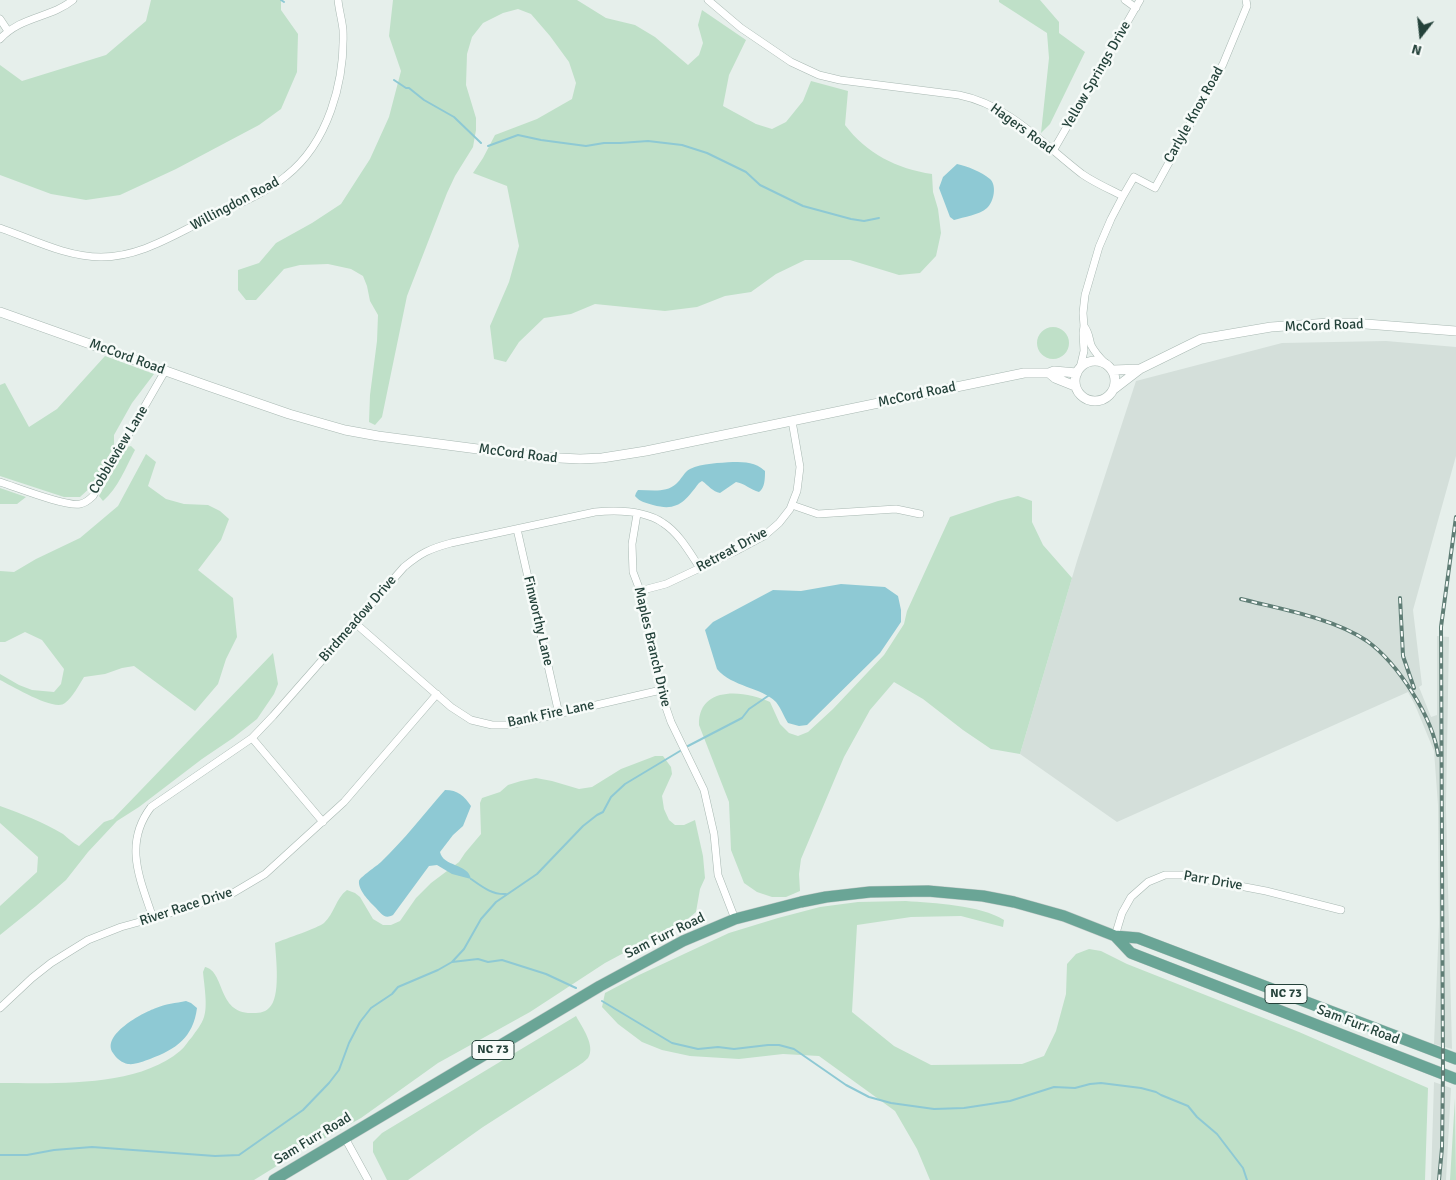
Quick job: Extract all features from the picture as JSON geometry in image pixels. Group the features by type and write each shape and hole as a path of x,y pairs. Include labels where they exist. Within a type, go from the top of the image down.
{"main road":[{"name":"Sam Furr Road","path":"274,1180 644,961 683,941 735,919 826,897 870,892 928,891 965,894 1014,902 1064,916 1115,936 1138,938 1456,1059"},
{"name":"Sam Furr Road","path":"1115,936 1132,953 1456,1080"}],"street":[{"path":"0,39 8,31 28,20 61,8 73,0"},
{"name":"Willingdon Road","path":"0,228 79,255 99,257 126,255 162,242 274,185 295,169 313,149 331,112 342,51 342,29 338,0"},
{"name":"Hagers Road","path":"708,0 741,28 791,62 819,75 840,80 980,100 1013,119 1091,180 1123,196"},
{"path":"1125,0 1136,8"},
{"name":"Yellow Springs Drive","path":"1053,151 1140,0"},
{"name":"Carlyle Knox Road","path":"1123,196 1134,177 1155,188 1223,64 1247,6 1246,0"},
{"path":"0,19 8,31"},
{"path":"1076,386 1084,352 1083,313 1085,295 1093,265 1111,219 1123,196"},
{"name":"McCord Road","path":"0,312 289,414 345,430 539,457 580,459 615,456 1024,373 1079,370 1087,363 1095,361 1109,367 1140,369"},
{"name":"McCord Road","path":"1049,373 1055,378 1076,386 1082,397 1096,401 1107,398 1114,389 1140,369 1201,339 1271,327 1329,323 1456,331"},
{"path":"1084,326 1088,331 1096,354 1109,367 1115,378 1114,389"},
{"name":"Cobbleview Lane","path":"0,482 67,503 85,502 94,496 165,371"},
{"name":"Retreat Drive","path":"641,593 647,589 666,584 764,536 779,523 790,509 797,491 800,467 792,421"},
{"path":"792,505 818,514 896,509 920,514"},
{"name":"Birdmeadow Drive","path":"153,918 137,869 135,849 144,816 151,807 252,738 274,716 404,566 429,549 595,512 616,510 648,516 664,523 679,538 700,568"},
{"name":"Maples Branch Drive","path":"637,514 632,544 633,572 641,593 666,711 704,790 714,834 718,875 735,919"},
{"name":"Finworthy Lane","path":"517,529 560,714"},
{"name":"Bank Fire Lane","path":"355,623 438,694 450,707 471,720 510,725 661,690"},
{"name":"River Race Drive","path":"0,1008 50,963 88,940 121,927 233,893 265,874 344,802 438,694"},
{"path":"252,738 323,822"},
{"name":"Parr Drive","path":"1115,936 1122,914 1131,897 1148,882 1165,876 1182,875 1266,891 1341,910"},
{"path":"345,1138 368,1180"}],"shaded area":[{"path":"1386,341 1456,347 1456,456 1413,610 1422,685 1419,687 1431,717 1437,715 1437,636 1449,637 1446,807 1452,1049 1434,1044 1439,924 1438,805 1434,751 1408,692 1117,822 1020,754 1077,561 1136,381 1282,343"},
{"path":"1434,1082 1451,1088 1446,1180 1431,1180"}],"green space":[{"path":"151,0 281,0 281,10 298,34 297,72 281,109 259,125 176,169 120,195 86,200 51,194 0,175 0,65 22,81 106,55 146,21"},
{"path":"393,0 577,0 606,18 635,25 655,37 688,65 699,55 703,43 698,25 702,10 746,40 729,75 723,106 756,124 772,129 786,122 803,101 811,81 848,91 845,125 853,135 883,158 895,164 932,174 933,192 938,209 941,233 936,256 920,273 899,275 850,260 805,260 776,274 751,292 725,296 697,307 665,311 595,304 571,314 544,318 519,342 506,362 494,359 490,326 509,282 519,246 507,186 473,173 495,135 537,119 572,99 576,83 569,62 531,14 518,9 503,13 483,23 472,37 467,54 466,85 476,118 473,147 447,193 407,296 382,417 375,425 369,422 378,315 370,301 363,276 351,269 328,264 300,265 284,269 256,300 246,300 238,290 238,270 259,263 276,243 341,204 370,159 389,117 401,71 389,36"},
{"path":"999,0 1040,0 1059,22 1059,33 1085,52 1050,124 1041,133 1049,58 1047,33 999,2"},
{"path":"1053,327 1059,328 1064,332 1068,337 1068,349 1064,354 1059,358 1053,359 1047,358 1042,354 1038,349 1037,343 1038,337 1042,332 1047,328"},
{"path":"105,356 154,374 132,403 114,435 114,447 92,486 80,497 64,497 0,476 0,385 5,383 29,427 57,409"},
{"path":"131,446 135,450 125,470 113,490 103,501 99,496 127,447"},
{"path":"146,454 156,462 148,486 166,499 184,504 208,505 220,511 229,519 221,540 198,570 233,598 237,637 226,659 218,684 195,711 134,666 105,674 84,677 70,698 60,705 43,701 0,680 0,674 32,690 54,692 61,684 64,669 42,640 25,632 5,642 0,642 0,571 14,572 80,538 118,506"},
{"path":"0,488 26,497 17,504 0,504"},
{"path":"1018,496 1032,501 1032,522 1043,545 1072,578 1020,754 991,749 923,699 894,682 870,710 844,757 801,859 799,874 800,891 786,897 772,897 757,892 744,883 731,850 729,802 699,725 701,712 706,703 714,697 725,694 736,693 760,698 770,702 780,724 789,733 798,736 808,732 833,709 884,655 904,624 907,611 950,517"},
{"path":"273,653 278,684 274,694 257,719 139,807 117,821 88,852 66,880 0,935 0,906 37,872 38,857 0,823 0,806 48,826 79,846 104,822 113,819"},
{"path":"655,756 663,756 671,767 672,774 662,796 664,809 669,820 675,825 684,825 695,820 703,856 705,878 700,889 696,912 689,918 605,963 530,1012 438,1063 361,1118 254,1180 0,1180 0,1083 94,1081 141,1072 162,1063 182,1049 203,1020 206,1007 203,972 205,967 216,976 227,1000 232,1006 240,1011 251,1013 265,1011 273,1003 275,996 277,968 275,943 324,923 340,897 347,890 360,897 373,919 383,925 391,925 400,921 416,898 431,883 459,862 481,834 480,803 482,798 500,792 508,785 536,778 579,789 592,787 621,769"},
{"path":"906,901 970,908 1004,920 1003,927 961,916 911,917 857,925 852,1012 894,1046 931,1065 1022,1064 1044,1056 1056,1031 1066,994 1067,964 1076,954 1089,949 1101,951 1127,964 1299,1032 1428,1088 1425,1180 930,1180 917,1149 895,1111 819,1056 783,1054 739,1059 690,1056 662,1050 642,1042 618,1024 602,1007 605,993 729,933 820,907 858,902"},
{"path":"576,1016 589,1042 590,1053 586,1060 483,1127 408,1180 387,1180 373,1152 373,1142 382,1133"},
{"path":"1455,1098 1456,1180 1450,1180"}],"water":[{"path":"957,164 983,174 990,179 994,194 991,202 984,210 954,220 950,217 939,188 943,177"},
{"path":"733,462 750,463 765,471 764,483 759,492 736,482 720,493 702,481 685,500 675,506 662,507 646,503 635,496 638,490 668,489 678,482 688,470 695,467"},
{"path":"841,584 885,587 898,596 901,622 880,653 807,725 799,726 788,723 778,704 770,697 730,680 717,669 705,630 713,622 773,590 801,591"},
{"path":"445,790 460,794 471,806 463,826 453,835 440,852 442,857 450,863 465,870 471,879 452,874 437,865 429,866 393,915 387,917 364,895 359,881 398,845"},
{"path":"186,1001 197,1008 192,1027 182,1041 168,1051 134,1064 124,1063 114,1055 111,1046 113,1039 118,1032 133,1020 156,1008"}],"waterway":[{"path":"394,80 454,117 481,143"},
{"path":"488,146 518,135 586,146 604,143 648,141 682,145 707,153 746,172 760,185 803,206 851,219 864,221 879,218"},
{"path":"688,746 742,718 749,709 768,696"},
{"path":"0,1155 27,1155 54,1150 92,1147 215,1156 239,1155 303,1110 329,1083 339,1070 349,1043 360,1022 371,1008 392,994 398,987 452,962 464,949 481,919 496,902 537,874 583,826 603,812 611,797 625,784 680,751"},
{"path":"471,879 491,892 506,894"},
{"path":"452,962 478,959 488,962 502,960 546,974 576,988"},
{"path":"602,1001 672,1043 698,1049 718,1047 734,1049 768,1045 779,1045 794,1049 846,1085 869,1097 891,1103 934,1109 964,1108 1010,1101 1054,1087 1075,1088 1101,1083 1141,1088 1156,1092 1188,1106 1197,1117 1217,1134 1243,1168 1247,1180"}],"railway":[{"path":"1439,1180 1442,1148 1443,1074 1441,627 1456,517"},
{"path":"1400,598 1403,656 1414,688"},
{"path":"1241,599 1322,620 1353,633 1374,646 1397,671 1425,714 1432,730 1438,755"}]}
